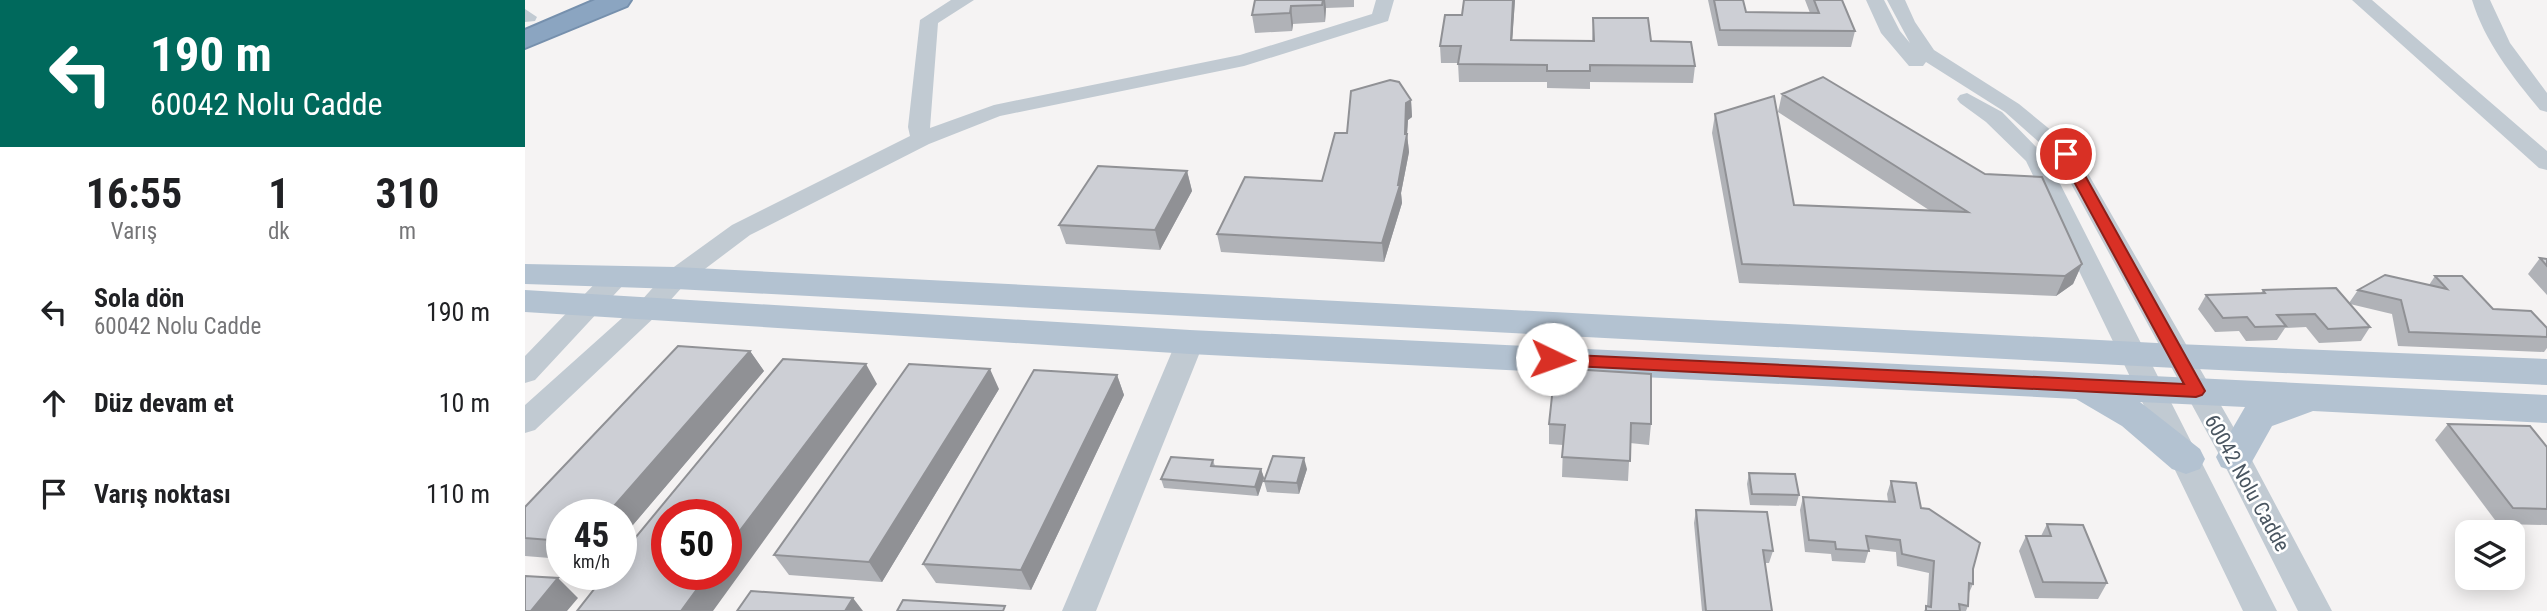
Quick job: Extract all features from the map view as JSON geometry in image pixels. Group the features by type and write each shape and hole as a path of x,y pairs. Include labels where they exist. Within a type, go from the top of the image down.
{"highway":[{"path":"526,23 570,0"},
{"path":"526,23 618,0"}],"main road":[{"path":"525,274 676,278 2135,354 2547,372"},
{"path":"525,301 1191,342 2547,409"},
{"path":"2080,385 2135,416 2186,459"},
{"path":"2235,457 2259,416 2314,397"}],"street":[{"path":"921,139 919,127 929,20 964,0"},
{"path":"525,422 649,308 676,278 741,230 921,139 994,111 1244,60 1381,17 1385,0"},
{"path":"1875,0 1891,33 1922,70 1994,117 2036,158 2260,611"},
{"name":"60042 Nolu Cadde","path":"1896,0 1906,22 1927,54 2012,108 2066,154 2176,356 2235,457 2315,611"},
{"path":"2361,0 2547,163"},
{"path":"2481,0 2485,17 2518,71 2547,106"},
{"path":"525,373 617,276"},
{"path":"1079,611 1191,342"}],"building":[{"path":"1255,0 1323,0 1322,5 1291,6 1290,13 1252,15"},
{"path":"1464,0 1513,0 1511,40 1594,41 1593,18 1648,18 1651,41 1691,42 1695,66 1590,65 1590,71 1547,71 1547,65 1458,64 1461,46 1440,46 1445,15 1462,15"},
{"path":"1714,0 1743,0 1746,12 1819,13 1814,0 1842,0 1855,31 1720,30"},
{"path":"1823,77 1985,174 2042,177 2082,264 2065,276 1742,264 1715,114 1774,96 1794,205 1968,212 1782,94"},
{"path":"1390,80 1399,82 1411,100 1406,103 1407,134 1400,185 1382,243 1217,234 1245,177 1322,181 1335,133 1347,133 1351,91"},
{"path":"1098,166 1187,171 1155,230 1059,225"},
{"path":"2385,275 2447,289 2435,276 2462,276 2493,309 2531,311 2547,328 2547,337 2409,332 2401,300 2358,290"},
{"path":"2336,288 2370,327 2328,329 2315,314 2277,315 2286,326 2255,327 2247,317 2223,318 2206,295 2265,293 2263,290"},
{"path":"678,346 750,351 620,499 546,499 546,540 525,538 525,507"},
{"path":"783,359 866,364 742,528 742,499 667,499"},
{"path":"909,364 990,369 869,562 774,555"},
{"path":"1555,368 1651,374 1651,424 1631,423 1630,461 1562,457 1565,425 1549,424"},
{"path":"1034,370 1117,375 1021,570 923,564"},
{"path":"2448,424 2530,426 2547,447 2547,509 2513,508"},
{"path":"1273,456 1304,458 1297,483 1264,481"},
{"path":"1171,457 1213,460 1211,466 1261,469 1255,487 1161,479"},
{"path":"1749,473 1795,474 1799,495 1752,494"},
{"path":"1891,481 1916,483 1921,508 1929,509 1980,543 1973,569 1973,584 1969,583 1968,606 1959,604 1960,611 1926,611 1926,606 1931,607 1934,561 1902,554 1900,540 1866,536 1869,551 1836,549 1835,542 1809,540 1803,497 1895,502"},
{"path":"1696,510 1767,512 1773,551 1763,550 1772,611 1706,611"},
{"path":"651,519 651,590 696,590 681,611 577,611 593,590 637,590 637,536"},
{"path":"2047,524 2083,525 2107,583 2043,582 2026,536 2051,536"},
{"path":"525,576 546,577 546,590 548,590 531,611 525,611"},
{"path":"751,591 853,598 845,611 737,611"},
{"path":"903,600 1005,606 1003,611 897,611"}],"route":[{"path":"1552,359 2196,391 2066,154"}]}
